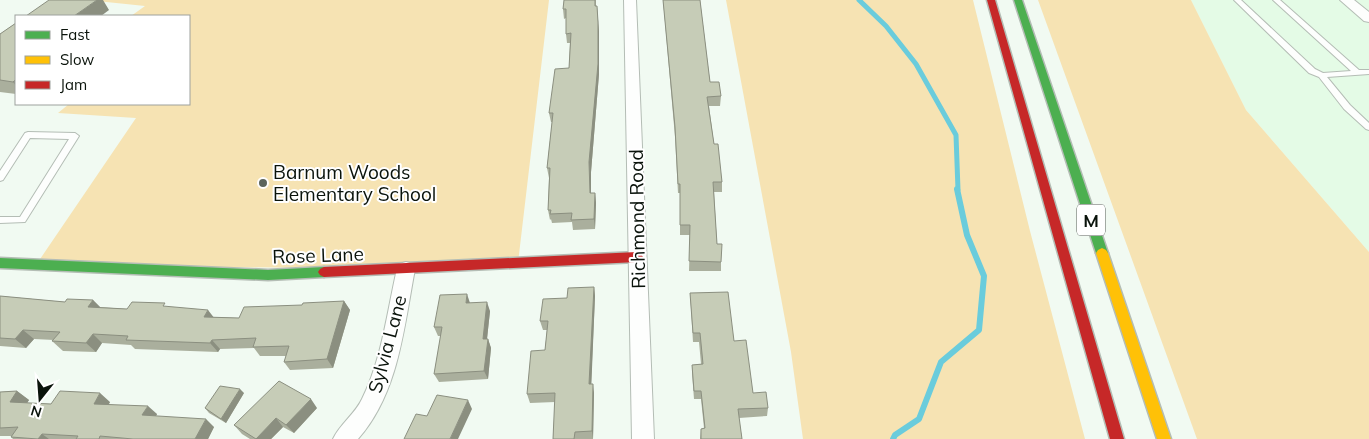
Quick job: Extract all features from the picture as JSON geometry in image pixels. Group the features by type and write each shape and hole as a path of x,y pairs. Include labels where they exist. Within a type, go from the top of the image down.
{"main road":[{"name":"M","path":"991,0 1118,439"},
{"name":"M","path":"1018,0 1043,80 1164,439"},
{"name":"Rose Lane","path":"0,263 240,275 406,269 638,257"}],"street":[{"name":"Richmond Road","path":"630,0 643,439"},
{"path":"1346,0 1369,18"},
{"name":"Sylvia Lane","path":"344,439 362,420 373,400 382,377 406,269"}],"lane":[{"path":"1237,0 1312,71 1322,75 1369,72"},
{"path":"1276,0 1358,73"},
{"path":"1322,75 1347,107 1369,127"},
{"path":"0,178 28,135 75,136 22,220 0,220"}],"shaded area":[{"name":"Barnum Woods Elementary School","path":"87,0 549,0 518,263 406,269 36,265 136,118 58,113 68,105 190,105 190,15 132,15 145,6"},
{"path":"726,0 973,0 1030,231 1085,439 803,439 791,352"},
{"path":"1038,0 1191,0 1246,110 1369,252 1369,439 1197,439"},
{"path":"1191,0 1369,0 1369,252 1246,110"}],"building":[{"path":"49,0 97,0 75,15 27,15"},
{"path":"564,0 595,0 595,6 597,6 598,64 589,162 590,193 595,193 594,219 571,220 572,213 550,214 551,210 548,210 550,168 547,168 553,113 549,113 555,69 569,68 571,33 566,34 566,9 563,9"},
{"path":"663,0 700,0 710,82 719,82 721,96 707,97 714,144 718,144 722,182 713,182 717,244 722,244 721,262 689,261 690,225 680,225 680,184 678,184 675,127"},
{"path":"15,24 15,80 13,82 0,80 0,34"},
{"path":"594,287 589,384 593,384 592,431 575,432 574,439 553,439 555,393 527,394 531,351 545,350 548,321 540,321 543,299 567,298 568,288"},
{"path":"728,292 734,341 746,340 753,393 766,392 768,408 738,409 742,439 701,439 701,429 705,428 701,391 694,391 692,365 703,364 700,333 693,333 690,293"},
{"path":"467,294 466,303 487,302 483,339 488,339 484,371 434,374 442,327 434,327 440,295"},
{"path":"0,296 65,302 67,299 93,300 88,307 127,309 132,302 165,303 163,306 208,310 204,317 239,318 244,307 344,301 327,359 284,362 289,346 253,347 256,338 212,340 210,343 126,340 128,336 93,334 86,343 52,341 60,332 23,330 15,339 0,338"},
{"path":"279,381 311,399 286,425 276,418 256,439 234,425"},
{"path":"220,386 240,389 221,419 205,408"},
{"path":"17,391 10,402 51,404 60,391 100,393 94,404 148,406 142,415 206,419 195,439 133,439 100,436 99,439 76,439 78,436 42,434 38,439 11,437 18,427 0,428 0,392"},
{"path":"437,395 468,400 450,439 404,439 416,414 427,416"}],"waterway":[{"path":"859,0 886,26 916,64 956,135 958,190"},
{"path":"893,439 895,435 919,419 941,362 979,330 984,276 967,235 957,189"}],"traffic: fast":[{"path":"1018,0 1102,253"},
{"path":"0,263 268,275 324,272"}],"traffic: slow":[{"path":"1102,253 1164,439"}],"traffic: jam":[{"path":"991,0 1117,439"},
{"path":"324,272 637,257"}],"place":[{"name":"Barnum Woods Elementary School","path":"263,183"}]}
